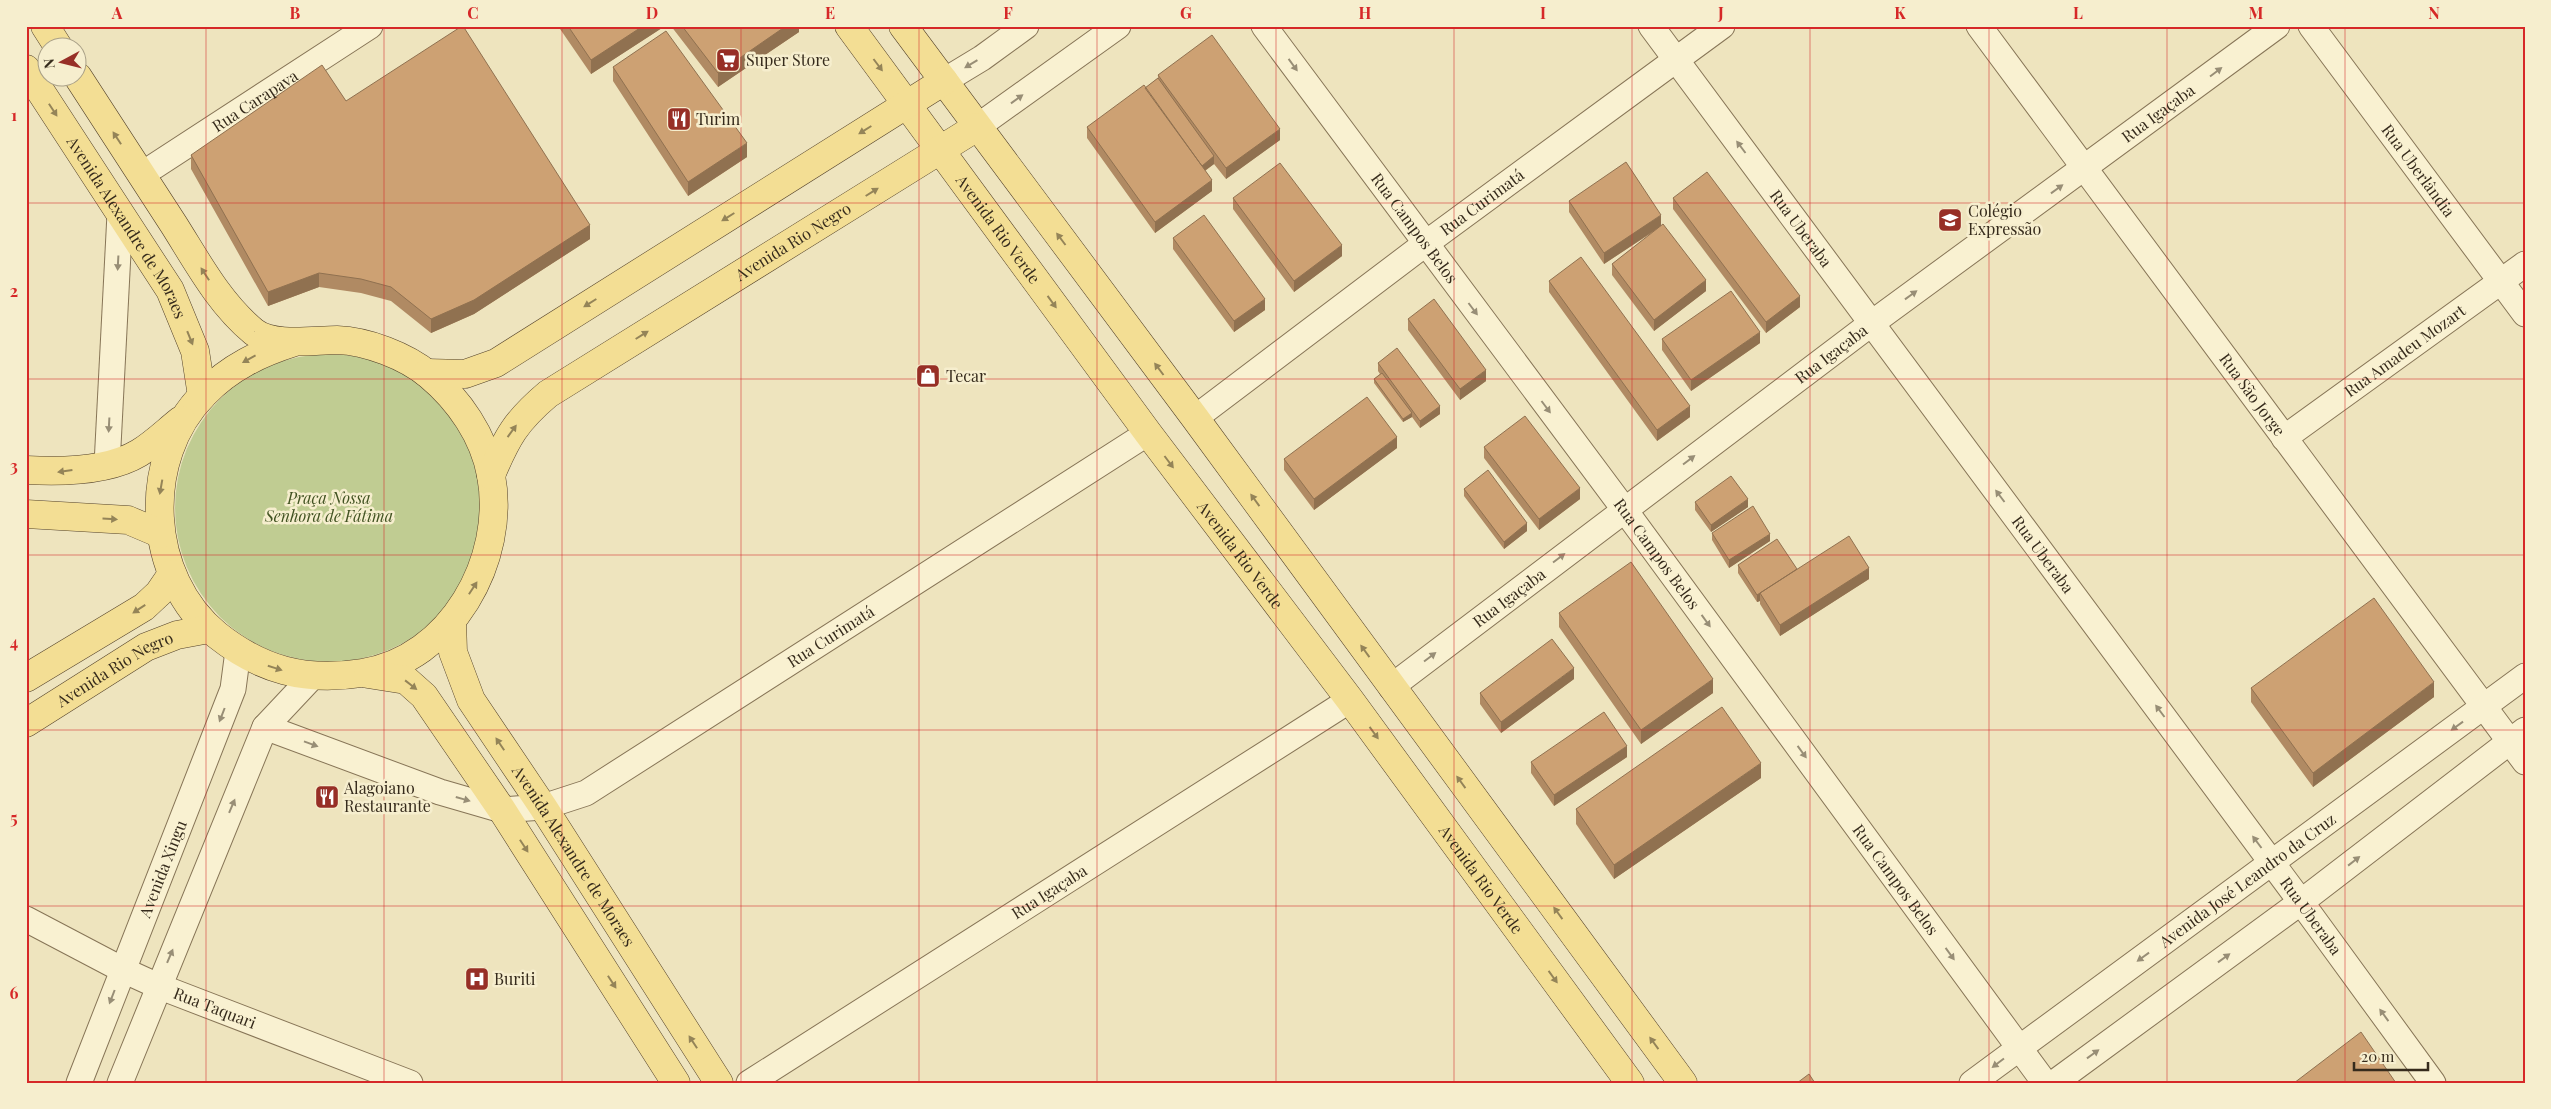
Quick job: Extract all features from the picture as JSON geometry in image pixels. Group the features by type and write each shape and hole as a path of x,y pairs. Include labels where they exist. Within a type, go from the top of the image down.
{"main road":[{"path":"45,26 53,38"},
{"name":"Avenida Rio Verde","path":"849,26 1148,433 1350,700 1630,1083"},
{"path":"903,26 1195,418 1683,1083"},
{"name":"Avenida Alexandre de Moraes","path":"26,69 170,290 195,351 194,406"},
{"path":"427,373 465,374 496,363 944,80"},
{"path":"85,88 223,302 258,336 295,342 341,340 386,351 427,373 456,401 478,436 491,475 494,527 480,577 452,621 427,644 397,662 364,673"},
{"name":"Avenida Rio Negro","path":"491,475 508,437 526,413 548,394 977,127"},
{"path":"26,470 57,472 107,465 138,454 194,406 228,371 260,353 295,342"},
{"path":"194,406 168,453 159,493 161,534 172,574 188,603 209,628 238,651 273,668 312,677 364,673 406,680 424,696 502,810 676,1083"},
{"path":"26,514 128,520 161,534"},
{"path":"26,678 144,607 159,593 172,574"},
{"name":"Avenida Alexandre de Moraes","path":"452,621 453,652 471,700 543,808 719,1083"},
{"name":"Avenida Rio Negro","path":"26,723 146,647 177,635 209,628"}],"street":[{"name":"Rua Carapava","path":"142,175 370,26"},
{"path":"944,80 982,58 1026,26"},
{"name":"Avenida Rio Negro","path":"977,127 1118,26"},
{"name":"Rua Campos Belos","path":"1264,26 1624,509 2045,1083"},
{"name":"Rua Uberaba","path":"1651,26 2302,902 2433,1083"},
{"name":"Rua Curimatá","path":"1195,418 1425,244 1722,26"},
{"name":"Rua São Jorge","path":"1979,26 2483,707 2517,736 2525,762"},
{"name":"Rua Igaçaba","path":"1392,686 1872,323 2085,169 2277,26"},
{"name":"Rua Uberlândia","path":"2311,26 2525,314"},
{"path":"107,465 120,214"},
{"name":"Rua Amadeu Mozart","path":"2284,438 2525,264"},
{"name":"Rua Curimatá","path":"502,810 543,808 586,793 1148,433"},
{"name":"Avenida Xingu","path":"79,1083 233,689 238,651"},
{"name":"Avenida José Leandro da Cruz","path":"1972,1083 2525,676"},
{"path":"120,1083 265,728 312,677"},
{"name":"Rua Igaçaba","path":"749,1083 1350,700"},
{"path":"265,728 440,792 502,810"},
{"path":"2054,1083 2302,902 2517,736"},
{"name":"Rua Taquari","path":"26,918 123,970 158,986 410,1083"}],"green space":[{"name":"Praça Nossa Senhora de Fátima","path":"314,354 344,354 374,360 402,372 427,389 448,410 465,435 477,463 483,493 483,523 472,567 457,594 438,617 415,636 388,651 344,662 314,662 284,656 256,644 231,627 210,606 193,581 181,553 175,523 175,493 181,463 193,435 210,410 231,389 256,372 284,360"}],"building":[{"path":"462,26 590,225 474,300 431,319 391,287 361,279 319,273 268,292 191,155 322,65 346,101"},
{"path":"568,26 643,26 591,60"},
{"path":"682,26 786,26 718,73"},
{"name":"Turim","path":"666,31 747,143 688,182 613,67"},
{"path":"1212,35 1280,129 1226,168 1158,75"},
{"path":"1158,78 1214,156 1202,166 1145,88"},
{"path":"1144,85 1212,180 1155,222 1087,127"},
{"path":"1626,162 1661,215 1604,253 1569,201"},
{"path":"1280,163 1342,245 1294,281 1233,198"},
{"path":"1707,172 1800,296 1766,322 1673,198"},
{"path":"1204,215 1265,299 1234,321 1173,238"},
{"path":"1663,224 1706,280 1654,320 1612,264"},
{"path":"1581,257 1690,406 1657,430 1549,281"},
{"path":"1731,291 1760,332 1691,380 1662,339"},
{"path":"1434,299 1486,370 1460,389 1408,319"},
{"path":"1397,348 1440,406 1420,421 1378,363"},
{"path":"1382,373 1412,413 1403,419 1374,379"},
{"path":"1367,397 1397,437 1314,499 1284,459"},
{"path":"1525,416 1580,488 1539,519 1484,447"},
{"path":"1488,470 1527,523 1504,542 1464,489"},
{"path":"1731,476 1748,499 1711,525 1695,502"},
{"path":"1753,506 1770,534 1729,560 1712,533"},
{"path":"1849,536 1869,568 1780,625 1760,593"},
{"path":"1777,539 1797,569 1757,595 1738,565"},
{"path":"1631,562 1713,679 1641,730 1559,613"},
{"path":"2374,598 2434,682 2313,773 2251,688"},
{"path":"1552,639 1574,668 1501,722 1480,693"},
{"path":"1722,707 1761,763 1614,865 1576,809"},
{"path":"1604,712 1627,746 1554,795 1531,762"},
{"path":"2361,1032 2396,1083 2294,1083"},
{"path":"1809,1074 1815,1083 1797,1083"}],"place":[{"name":"Super Store","path":"728,60"},
{"name":"Turim","path":"679,119"},
{"name":"Colégio Expressão","path":"1950,220"},
{"name":"Tecar","path":"928,376"},
{"name":"Alagoiano Restaurante","path":"327,797"},
{"name":"Buriti","path":"477,979"}]}
